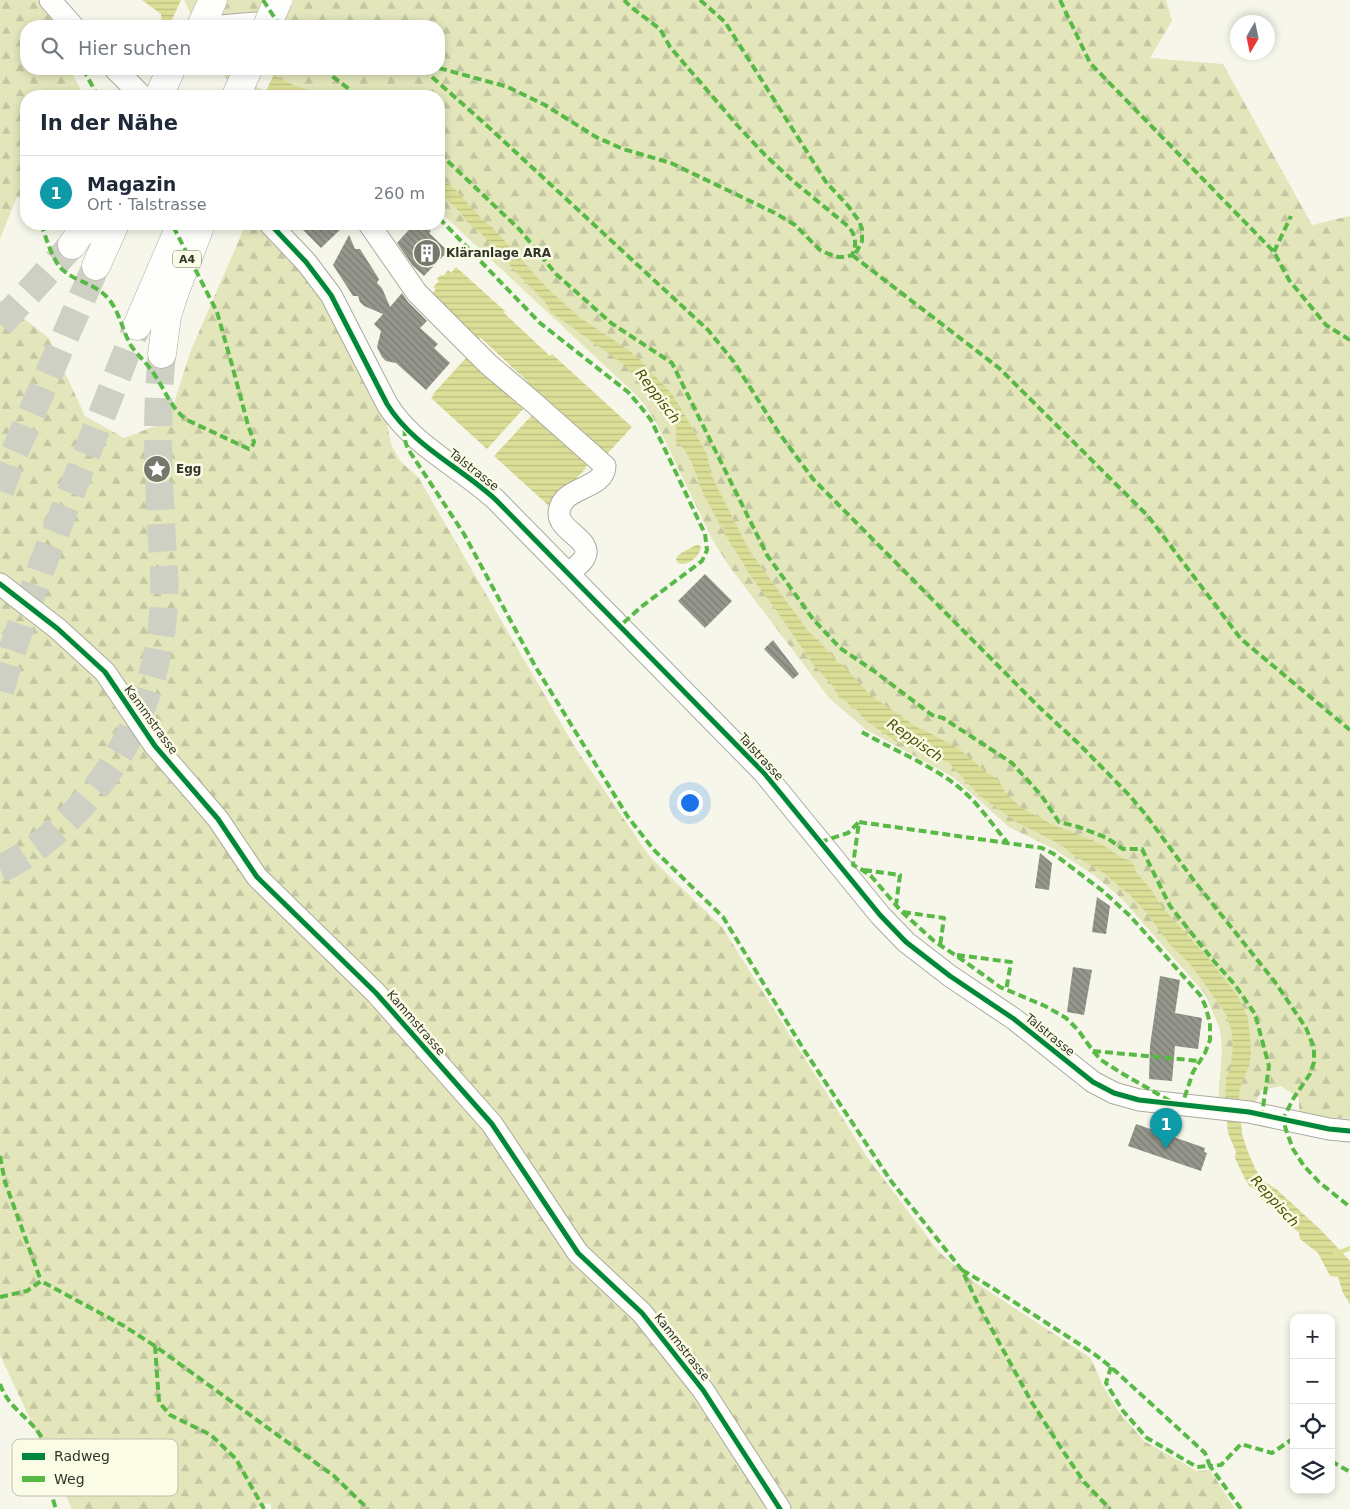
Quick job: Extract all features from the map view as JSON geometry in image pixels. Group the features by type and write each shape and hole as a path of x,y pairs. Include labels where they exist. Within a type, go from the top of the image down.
{"highway":[{"path":"204,20 213,0"},
{"path":"269,20 278,0"},
{"path":"162,90 168,75"},
{"path":"174,90 180,75"},
{"path":"239,90 245,75"},
{"path":"96,266 112,230"},
{"path":"137,326 166,286 180,230"},
{"name":"A4","path":"162,354 167,316 166,286 199,230"}],"street":[{"path":"50,0 68,20"},
{"path":"121,75 136,90"},
{"name":"Talstrasse","path":"276,230 306,262 331,295 387,404 399,421 422,442 483,488 764,773 880,915 917,951 950,976 1014,1019 1079,1072 1114,1093 1139,1100 1249,1112 1322,1128 1350,1131"},
{"path":"373,230 417,293 488,364 604,466 601,478 567,497 560,508 561,522 583,543 586,550 582,560 569,574"},
{"name":"Kammstrasse","path":"0,584 58,629 105,672 155,746 218,818 257,877 376,993 492,1124 578,1253 642,1313 703,1390 780,1509"}],"green space":[{"path":"0,0 38,0 54,20 20,20 20,75 73,75 81,90 20,90 20,198 17,197 0,239"},
{"path":"165,0 1166,0 1172,21 1150,58 1223,64 1312,225 1350,216 1350,1119 1299,1115 1299,1098 1281,1086 1262,1090 1253,1107 1218,1101 1222,1050 1220,1029 1205,994 1122,899 1095,876 1054,849 1009,827 953,777 865,729 829,698 729,566 712,539 657,424 645,405 445,217 445,90 235,90 224,75 445,75 445,20 181,20"},
{"path":"243,230 265,230 298,265 331,310 385,414 391,444 400,461 418,477 576,749 650,857 722,927 867,1157 939,1252 973,1281 1091,1358 1102,1384 1119,1412 1144,1441 1197,1471 1210,1470 1235,1509 272,1509 270,1503 253,1509 72,1509 66,1496 178,1496 178,1439 39,1439 0,1355 0,300 49,338 85,416 124,438 168,421 191,350"}],"water":[{"path":"142,0 181,0 191,20 162,20 161,14"},
{"path":"236,75 274,75 293,85 309,90 268,90"},
{"name":"Reppisch","path":"445,181 493,228 547,288 579,317 639,359 672,394 708,457 713,479 749,550 808,631 870,695 918,728 959,749 998,780 1007,795 1022,808 1055,826 1104,846 1124,859 1130,860 1136,872 1152,891 1162,907 1208,958 1237,995 1248,1018 1251,1049 1250,1064 1240,1087 1239,1096 1242,1134 1248,1152 1262,1180 1276,1189 1321,1230 1350,1261 1350,1304 1343,1293 1338,1277 1330,1276 1318,1253 1300,1239 1299,1233 1276,1213 1267,1202 1262,1200 1255,1189 1250,1187 1235,1158 1236,1152 1228,1133 1225,1102 1226,1077 1230,1071 1233,1046 1231,1028 1226,1014 1192,966 1169,943 1146,912 1131,896 1105,874 1069,852 1062,845 1018,823 980,796 948,762 895,741 863,718 856,708 852,709 848,703 839,697 832,685 813,664 752,578 702,491 689,456 676,441 676,427 648,391 619,361 551,312 543,299 501,258 481,233 467,222 461,213 445,198"},
{"path":"456,267 505,311 504,313 550,356 552,354 632,427 606,455 481,338 479,339 431,295 436,289 433,287 439,281 437,279 448,270 451,273"},
{"path":"469,356 525,407 487,449 431,398"},
{"path":"533,414 588,464 554,503 549,506 494,456"},
{"path":"699,545 701,548 695,558 685,564 678,563 676,559 681,553"}],"pier":[{"path":"181,0 184,0 194,20 172,20"},
{"path":"232,75 274,75 266,90"}],"building":[{"path":"303,230 340,230 321,248"},
{"name":"Kläranlage ARA","path":"409,230 430,230 429,233 448,251 424,276 413,266 397,243"},
{"path":"349,235 355,249 360,249 379,279 377,283 382,288 390,307 402,293 408,302 427,321 420,328 438,344 434,348 450,363 426,390 396,363 386,361 382,357 377,347 381,331 374,324 383,314 364,306 358,296 353,296 333,265"},
{"path":"705,574 732,601 705,628 678,601"},
{"path":"773,640 799,674 793,679 764,649"},
{"path":"1040,853 1052,863 1049,890 1035,888"},
{"path":"1097,897 1110,906 1106,934 1092,932"},
{"path":"1073,967 1092,970 1084,1015 1067,1012"},
{"path":"1160,976 1180,980 1175,1013 1202,1018 1198,1049 1175,1046 1172,1081 1149,1079 1150,1046"},
{"path":"1136,1124 1205,1148 1204,1152 1207,1153 1201,1171 1128,1146"}],"waterway":[{"path":"1335,1254 1350,1248"}],"tunnel":[{"path":"0,324 72,245"},
{"path":"0,491 12,458 96,266"},
{"path":"0,691 40,571 137,326"},
{"path":"0,869 27,854 52,835 75,813 110,769 123,748 144,702 162,629 164,594 158,439 162,354"}],"marked path":[{"path":"263,0 276,20"},
{"path":"445,70 508,87 545,105 596,137 623,149 671,163 775,213 795,225 820,250 838,257 852,255 855,240 849,227 766,156 670,47 660,29 624,0"},
{"path":"700,0 725,22 826,182 859,221 862,229 862,241 857,251 852,255 999,368 1148,516 1241,639 1350,730"},
{"path":"1060,0 1090,63 1274,252 1289,280 1326,325 1350,340"},
{"path":"86,75 95,90"},
{"path":"331,75 350,90"},
{"path":"430,75 708,330 734,362 779,433 813,479 1039,707 1078,743 1146,815 1195,882 1275,982 1306,1028 1314,1048 1314,1062 1310,1074 1293,1099 1283,1119 1293,1149 1304,1166 1319,1182 1350,1207"},
{"path":"445,159 520,230 556,274 611,323 672,363 767,555 813,619 840,648 932,715 943,718 1012,763 1041,795 1059,822 1079,827 1107,838 1123,849 1142,849 1170,906 1235,985 1255,1014 1269,1066 1262,1114"},
{"path":"1274,252 1291,216"},
{"path":"445,224 540,323 628,392 640,406 651,420 705,534 707,550 702,561 641,607 620,626"},
{"path":"43,230 50,249 60,267 70,275 100,291 111,302 130,344 152,371 176,410 187,420 249,449 254,442 217,312 175,230"},
{"path":"405,428 405,441 408,449 464,534 535,666 628,817 653,849 723,917 804,1050 891,1181 962,1270 978,1304 1031,1401 1061,1448 1084,1482 1110,1509"},
{"path":"862,732 922,763 956,785 977,805 1007,842"},
{"path":"820,842 848,833 859,822"},
{"path":"1170,1101 1101,1060 1078,1030 1066,1018 1045,1006 1000,987 934,941 901,911 871,876 853,865 859,822 1042,848 1054,854 1104,892 1131,917 1200,995 1205,1005 1210,1023 1210,1040 1205,1053 1193,1072 1182,1105"},
{"path":"864,870 900,875 896,905"},
{"path":"903,912 944,918 940,946"},
{"path":"957,955 1011,962 1006,991"},
{"path":"1093,1051 1200,1061"},
{"path":"0,1156 5,1182 41,1281"},
{"path":"962,1270 1093,1353 1111,1367 1205,1453 1210,1466 1197,1467 1147,1438 1123,1411 1106,1383 1111,1367"},
{"path":"0,1297 27,1291 41,1281 124,1326 155,1346 334,1476 368,1509"},
{"path":"155,1346 159,1402 170,1415 211,1435 236,1459 264,1509"},
{"path":"0,1384 9,1401 33,1426 42,1439"},
{"path":"1241,1509 1210,1466 1221,1465 1241,1444 1272,1453 1290,1441"},
{"path":"1335,1463 1350,1472"},
{"path":"53,1496 56,1509"}],"cycle path":[{"path":"276,230 306,262 331,295 387,404 397,419 423,444 495,499 764,773 880,915 906,942 950,976 1014,1019 1093,1082 1114,1093 1139,1100 1249,1112 1329,1129 1350,1131"},
{"path":"0,584 58,629 105,672 155,746 218,819 257,877 376,993 492,1124 578,1253 642,1313 703,1390 780,1509"}],"place":[{"name":"Kläranlage ARA","path":"427,253"},
{"name":"Egg","path":"157,469"},
{"name":"Magazin","path":"1166,1149"}]}
